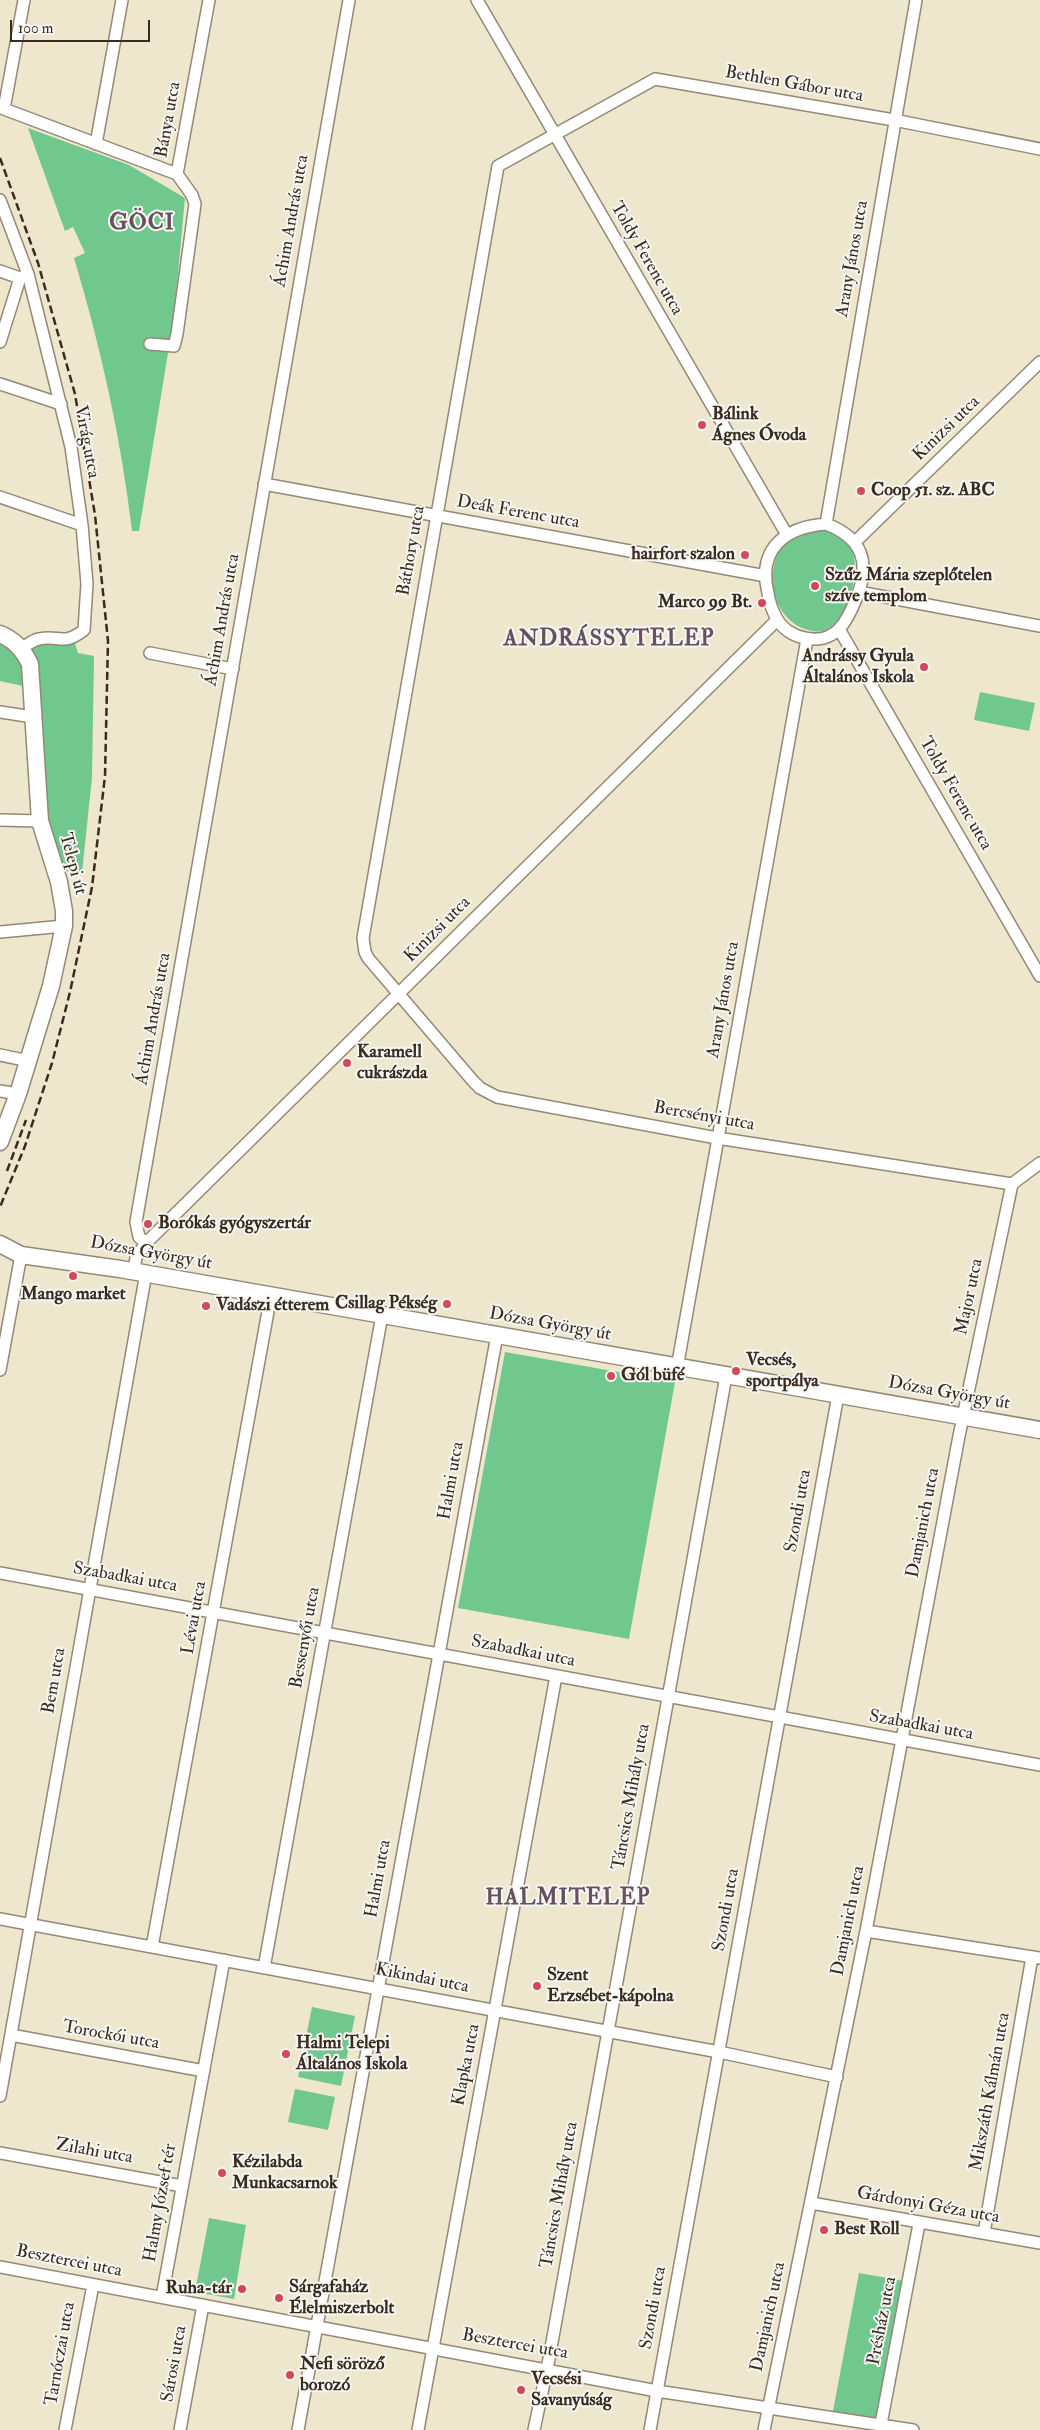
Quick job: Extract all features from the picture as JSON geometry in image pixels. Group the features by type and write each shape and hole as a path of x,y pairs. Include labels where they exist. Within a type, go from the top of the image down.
{"main road":[{"path":"0,634 22,648"},
{"name":"Telepi út","path":"0,1142 29,1061 51,986 64,926 64,911 59,882 40,820 32,674 30,664 22,648"},
{"name":"Dózsa György út","path":"0,1231 14,1243 54,1258"},
{"name":"Dózsa György út","path":"0,1244 21,1255 54,1258 140,1272 677,1368 1040,1430"}],"street":[{"path":"24,0 4,109 177,174"},
{"path":"96,144 122,0"},
{"name":"Bánya utca","path":"150,344 174,346 194,204 192,195 177,174 209,0"},
{"name":"Áchim András utca","path":"146,1243 139,1236 136,1222 348,0"},
{"name":"Toldy Ferenc utca","path":"477,0 787,535"},
{"name":"Arany János utca","path":"826,524 916,0"},
{"name":"Bethlen Gábor utca","path":"554,134 655,79 894,120 1040,149"},
{"name":"Báthory utca","path":"399,993 365,952 363,938 498,166 554,134"},
{"name":"Virág utca","path":"0,200 61,404 71,447 82,525 87,584 84,630 76,637 61,640 40,638 22,648"},
{"path":"0,271 24,276 0,342"},
{"name":"Kinizsi utca","path":"856,542 1040,362"},
{"path":"0,384 61,404"},
{"name":"Deák Ferenc utca","path":"264,484 766,576"},
{"path":"0,496 82,525"},
{"path":"826,524 842,530 856,542 864,560 863,578 850,613 839,630 828,636 807,639 791,633 777,620 768,594 766,576 771,550 787,535 804,526 826,524"},
{"path":"858,592 1040,626"},
{"name":"Kinizsi utca","path":"140,1272 136,1257 146,1243 777,620"},
{"name":"Toldy Ferenc utca","path":"839,630 1040,976"},
{"name":"Arany János utca","path":"677,1368 807,639"},
{"path":"150,653 233,669"},
{"path":"0,712 33,716"},
{"path":"0,820 40,820"},
{"path":"0,932 64,926"},
{"name":"Bercsényi utca","path":"399,993 473,1081 488,1093 717,1138 1012,1184"},
{"path":"0,1055 29,1061"},
{"path":"0,1091 18,1094"},
{"path":"1012,1184 1040,1163"},
{"name":"Major utca","path":"963,1417 1012,1184"},
{"path":"0,1370 21,1255"},
{"name":"Bem utca","path":"0,2096 29,1924 90,1589 140,1272"},
{"name":"Lévai utca","path":"152,1947 271,1295"},
{"name":"Bessenyői utca","path":"264,1968 382,1315"},
{"name":"Halmi utca","path":"298,2430 497,1335"},
{"name":"Táncsics Mihály utca","path":"534,2430 547,2369 726,1376"},
{"name":"Szondi utca","path":"650,2430 838,1395"},
{"name":"Damjanich utca","path":"764,2430 866,1931 963,1417"},
{"name":"Szabadkai utca","path":"0,1573 1040,1765"},
{"name":"Klapka utca","path":"418,2430 556,1676"},
{"name":"Kikindai utca","path":"0,1919 719,2052 837,2077"},
{"path":"866,1931 1036,1957"},
{"name":"Mikszáth Kálmán utca","path":"984,2233 1036,1957"},
{"name":"Halmy József tér","path":"162,2297 224,1960"},
{"name":"Torockói utca","path":"11,2036 204,2071"},
{"name":"Zilahi utca","path":"0,2153 182,2186"},
{"name":"Gárdonyi Géza utca","path":"811,2203 919,2224 1040,2243"},
{"name":"Présház utca","path":"881,2424 919,2224"},
{"name":"Besztercei utca","path":"0,2267 162,2297"},
{"name":"Tarnóczai utca","path":"65,2430 93,2285"},
{"path":"162,2297 317,2326"},
{"name":"Sárosi utca","path":"180,2430 203,2305"},
{"name":"Besztercei utca","path":"317,2326 657,2390 913,2430"}],"green space":[{"name":"GÖCI","path":"28,128 129,165 185,198 174,316 139,531 132,531 109,393 74,258 85,253 73,227 65,231"},
{"path":"819,528 836,533 843,538 853,552 855,563 852,588 844,611 831,627 825,630 812,631 801,628 793,623 780,608 775,596 773,577 776,557 786,540 793,535"},
{"path":"74,640 78,653 94,656 92,777 82,873 64,871 45,813 26,642"},
{"path":"0,642 5,644 22,665 23,686 0,681"},
{"path":"980,692 1035,703 1029,731 974,720"},
{"path":"505,1352 675,1382 629,1639 458,1608"},
{"path":"312,2007 355,2016 341,2086 298,2077"},
{"path":"295,2089 335,2097 328,2130 288,2122"},
{"path":"209,2218 246,2225 234,2299 195,2292"},
{"path":"859,2273 905,2281 879,2419 833,2411"}],"railway":[{"path":"0,158 38,263 75,394 95,515 108,641 105,776 92,887 70,992 52,1063 25,1146 0,1207"},
{"path":"7,1171 26,1120"}],"place":[{"name":"Bálink Ágnes Óvoda","path":"702,425"},
{"name":"Coop 51. sz. ABC","path":"861,491"},
{"name":"hairfort szalon","path":"745,555"},
{"name":"Szűz Mária szeplőtelen szíve templom","path":"815,586"},
{"name":"Marco 99 Bt.","path":"762,603"},
{"name":"Andrássy Gyula Általános Iskola","path":"924,667"},
{"name":"Karamell cukrászda","path":"347,1063"},
{"name":"Borókás gyógyszertár","path":"148,1224"},
{"name":"Mango market","path":"73,1276"},
{"name":"Csillag Pékség","path":"447,1304"},
{"name":"Vadászi étterem","path":"206,1306"},
{"name":"Vecsés, sportpálya","path":"736,1371"},
{"name":"Gól büfé","path":"611,1376"},
{"name":"Szent Erzsébet-kápolna","path":"537,1986"},
{"name":"Halmi Telepi Általános Iskola","path":"286,2054"},
{"name":"Kézilabda Munkacsarnok","path":"222,2173"},
{"name":"Best Roll","path":"824,2230"},
{"name":"Ruha-tár","path":"242,2289"},
{"name":"Sárgafaház Élelmiszerbolt","path":"279,2298"},
{"name":"Nefi söröző borozó","path":"290,2375"},
{"name":"Vecsési Savanyúság","path":"521,2390"}],"district":[{"name":"GÖCI","path":"142,224"},
{"name":"ANDRÁSSYTELEP","path":"609,640"},
{"name":"HALMITELEP","path":"568,1899"}]}
